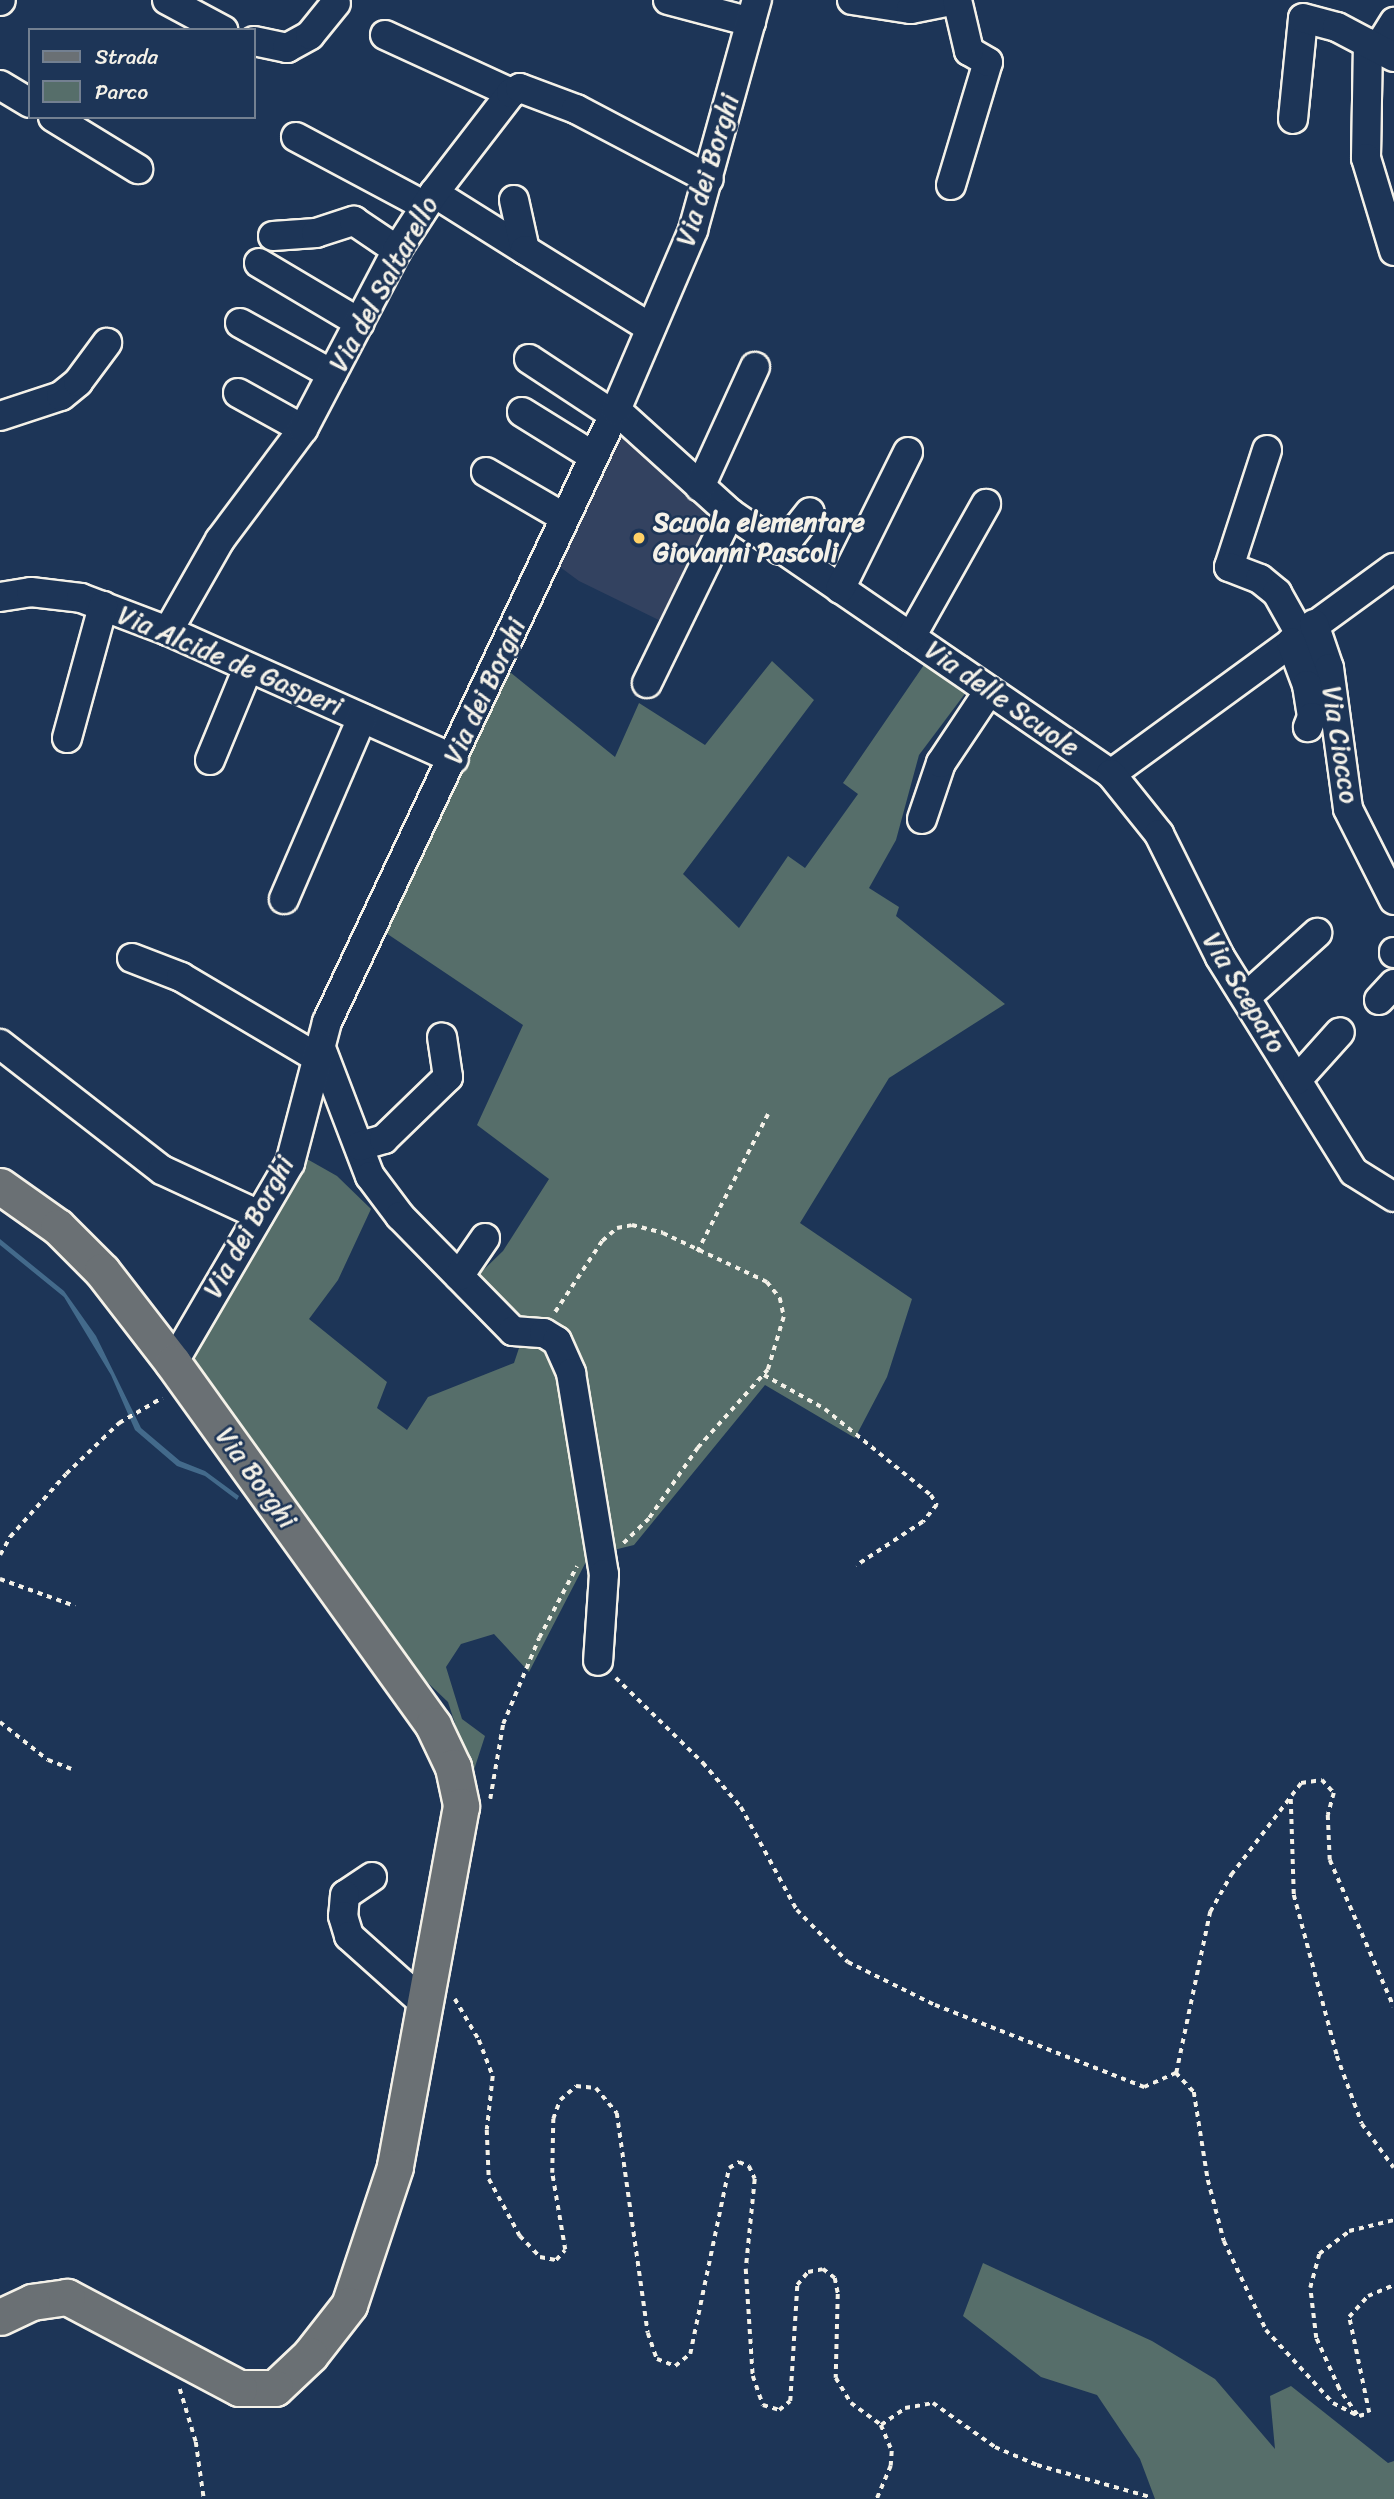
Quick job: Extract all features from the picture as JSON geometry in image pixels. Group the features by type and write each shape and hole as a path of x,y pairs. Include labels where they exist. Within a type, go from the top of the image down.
{"main road":[{"name":"Via Borghi","path":"0,1186 58,1227 102,1271 173,1363 433,1725 475,1806"},
{"path":"0,2317 32,2302 67,2297 177,2359 239,2388 275,2388 310,2355 349,2305 396,2167 432,1967 475,1806"}],"street":[{"path":"668,0 754,11"},
{"path":"852,0 911,9 957,0 969,51 988,62 951,185"},
{"path":"256,41 287,48 310,35 336,3"},
{"path":"184,4 220,28"},
{"name":"Via dei Borghi","path":"173,1363 290,1163 327,1023 454,759 615,412 709,179 754,11"},
{"path":"1293,119 1303,18 1380,49"},
{"path":"1394,22 1380,49 1366,158 1394,251"},
{"path":"385,35 511,93 520,88 576,109 709,179"},
{"path":"0,85 28,102"},
{"name":"Via del Saltarello","path":"168,631 220,540 303,429 397,250 429,200 511,93"},
{"path":"603,100 644,145"},
{"path":"56,119 138,169"},
{"path":"296,137 429,200 525,250 651,328"},
{"path":"514,200 525,250"},
{"path":"273,236 316,233 354,221 397,250"},
{"path":"259,263 360,323"},
{"path":"240,323 332,374"},
{"path":"0,416 61,396 78,382 107,343"},
{"name":"Via delle Scuole","path":"529,359 615,412 730,513 780,550 1111,775"},
{"path":"700,487 755,367"},
{"path":"238,393 303,429"},
{"path":"522,412 593,456"},
{"path":"1267,450 1229,567 1260,579 1277,593 1302,633 1312,717 1308,727"},
{"path":"840,589 908,452"},
{"path":"485,472 565,518"},
{"path":"911,637 986,504"},
{"path":"780,550 810,512"},
{"path":"647,683 730,513"},
{"path":"1111,775 1394,568"},
{"name":"Via Alcide de Gasperi","path":"0,596 32,592 81,598 168,631 454,759"},
{"path":"67,738 103,606"},
{"name":"Via Ciocco","path":"1302,633 1329,668 1348,809 1394,900"},
{"path":"210,760 248,668"},
{"path":"922,819 941,763 989,691"},
{"path":"284,899 362,718"},
{"name":"Via Scepato","path":"1111,775 1159,834 1181,885 1246,997 1354,1172 1394,1197"},
{"path":"1246,997 1317,933"},
{"path":"132,958 181,977 319,1053 360,1146 370,1176 400,1216 513,1331 538,1333 557,1341 571,1373 597,1536 605,1607 598,1661"},
{"path":"1297,1080 1339,1032"},
{"path":"360,1146 384,1139 448,1077 442,1037"},
{"path":"0,1044 162,1170 259,1215"},
{"path":"459,1276 485,1238"},
{"path":"372,1877 345,1895 343,1916 349,1936 425,2004"}],"path":[{"path":"697,1252 768,1114"},
{"path":"475,1806 503,1724 539,1638 597,1536 625,1543 649,1519 698,1448 763,1375 781,1329 780,1298 767,1282 697,1252 663,1233 632,1224 617,1228 602,1241 538,1333"},
{"path":"763,1375 825,1409 931,1495 937,1505 923,1522 856,1566"},
{"path":"0,1555 10,1537 66,1474 119,1423 138,1410"},
{"path":"0,1579 75,1606"},
{"path":"598,1661 704,1763 741,1807 797,1910 848,1962 935,2005 1144,2087 1176,2073"},
{"path":"0,1722 48,1760 71,1769"},
{"path":"1176,2073 1210,1912 1231,1875 1301,1783 1322,1780 1334,1793 1327,1826 1330,1860 1394,2007"},
{"path":"1291,1799 1294,1895 1337,2056 1362,2124 1394,2168"},
{"path":"432,1967 479,2040 493,2076 487,2130 489,2179 520,2236 540,2258 555,2260 565,2250 552,2173 553,2119 560,2100 576,2086 596,2088 617,2113 624,2138 648,2333 657,2359 675,2365 690,2354 729,2168 739,2162 749,2166 755,2179 747,2269 753,2376 763,2405 779,2410 790,2401 797,2285 808,2272 823,2269 835,2278 838,2294 836,2378 852,2403 881,2425 892,2451 891,2466 877,2499"},
{"path":"1176,2073 1194,2092 1208,2180 1224,2241 1266,2330 1332,2403 1359,2416 1369,2413 1349,2317 1368,2296 1394,2286"},
{"path":"1359,2416 1339,2389 1316,2338 1310,2288 1319,2255 1349,2231 1394,2220"},
{"path":"177,2359 180,2392 196,2442 204,2499"},
{"path":"881,2425 905,2408 933,2403 995,2447 1037,2465 1150,2497"}],"shaded area":[{"name":"Scuola elementare Giovanni Pascoli","path":"623,437 720,521 671,626 579,581 560,567 556,555 612,441"},
{"path":"0,1239 64,1291 96,1336 141,1428 180,1461 205,1471 239,1496 237,1500 205,1476 177,1466 135,1430 111,1375 64,1297 0,1245"}],"green space":[{"path":"928,659 970,687 919,755 896,840 869,888 899,907 896,916 1005,1004 889,1078 800,1223 912,1299 887,1377 855,1438 765,1385 634,1545 589,1556 529,1672 494,1634 461,1644 446,1667 462,1719 485,1736 472,1776 448,1702 427,1682 407,1674 188,1363 229,1279 307,1159 337,1176 371,1209 338,1280 309,1319 387,1382 377,1408 407,1430 428,1397 514,1363 527,1324 472,1281 503,1251 549,1179 477,1125 523,1025 383,931 506,669 615,757 639,703 705,745 772,661 814,700 683,874 739,928 788,856 805,868 858,794 843,783"},
{"path":"983,2263 1152,2341 1215,2379 1275,2449 1270,2396 1291,2386 1388,2463 1394,2461 1394,2499 1155,2499 1140,2459 1097,2395 1041,2377 963,2316"}],"place":[{"name":"Scuola elementare Giovanni Pascoli","path":"639,538"}]}
